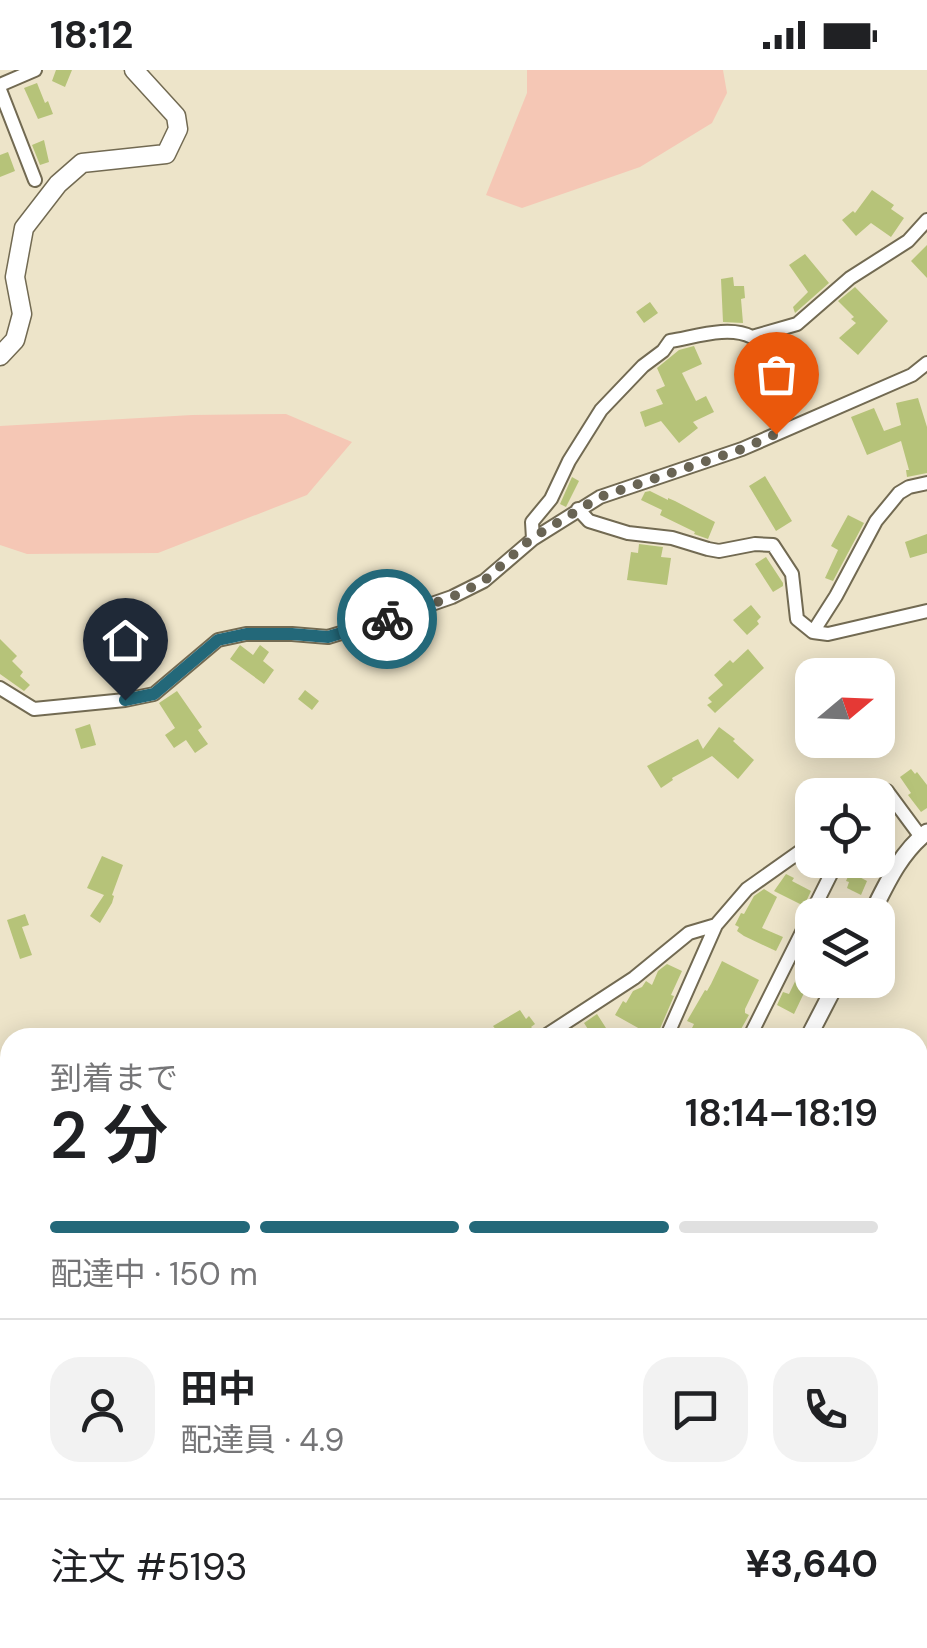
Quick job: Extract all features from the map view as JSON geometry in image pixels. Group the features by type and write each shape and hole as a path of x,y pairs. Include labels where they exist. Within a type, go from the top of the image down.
{"highway":[{"path":"0,356 15,340 22,314 15,277 24,228 34,214 58,184 82,163 166,154 178,129 176,116 134,70"}],"main road":[{"path":"880,898 892,874 924,834"},
{"path":"813,1028 829,998"}],"street":[{"path":"35,70 0,88 35,180"},
{"path":"532,538 532,522 601,410 670,342 722,332 752,337 797,324 850,278 908,240 927,220"},
{"path":"0,688 34,709 125,700 154,694 218,640 246,634 328,637 452,597 484,581 532,538 600,497 742,449 912,375 927,363"},
{"path":"813,632 876,521 899,494 927,483"},
{"path":"578,509 589,521 708,549 773,546 792,574 798,619 813,632 828,634 927,610"},
{"path":"895,800 924,834"},
{"path":"670,1028 716,926 748,889 795,855"},
{"path":"754,1028 829,878"},
{"path":"556,1028 634,978 689,934 716,926"},
{"path":"565,1022 568,1028"}],"shaded area":[{"path":"527,70 723,70 727,93 712,123 640,167 522,208 486,195 527,93"},
{"path":"286,414 352,442 307,495 158,553 27,554 0,545 0,426"}],"building":[{"path":"56,70 72,70 65,87 52,81"},
{"path":"37,83 53,114 38,119 24,88"},
{"path":"44,140 49,162 40,165 32,145"},
{"path":"8,152 15,171 0,177 0,155"},
{"path":"872,190 894,205 891,209 904,218 891,237 871,223 856,236 842,220 855,213"},
{"path":"927,245 927,278 911,261"},
{"path":"805,254 829,283 795,313 793,307 808,292 789,265"},
{"path":"733,277 734,286 744,286 743,323 723,322 721,279"},
{"path":"855,287 888,321 858,355 839,338 856,323 838,301"},
{"path":"650,302 658,313 644,323 636,312"},
{"path":"694,346 702,364 682,373 696,401 706,396 714,412 693,422 698,428 679,443 661,421 645,427 640,412 663,404 656,390 665,386 657,368 679,350"},
{"path":"918,398 927,427 927,473 907,477 909,470 901,441 867,455 851,417 874,408 884,431 901,425 896,403"},
{"path":"765,476 792,521 776,531 749,486"},
{"path":"572,477 579,481 566,507 560,504"},
{"path":"650,491 715,522 708,539 660,515 662,510 641,500"},
{"path":"848,515 864,523 833,581 825,578 838,550 831,546"},
{"path":"927,534 927,553 910,558 905,542"},
{"path":"639,544 663,547 661,557 671,558 667,585 627,580 631,552 638,553"},
{"path":"766,557 783,583 773,592 755,564"},
{"path":"751,605 761,617 747,635 733,620"},
{"path":"0,639 17,656 12,661 30,685 24,691 0,674"},
{"path":"240,645 253,655 260,645 269,652 263,661 274,670 264,684 230,659"},
{"path":"748,649 764,668 715,713 707,705 712,702 708,698 723,685 714,675"},
{"path":"305,690 319,701 312,710 298,699"},
{"path":"177,691 202,727 198,730 208,744 195,753 186,740 174,748 165,735 175,728 159,703"},
{"path":"90,724 96,745 81,749 75,729"},
{"path":"719,727 754,760 738,779 712,756 661,788 647,766 698,739 703,749"},
{"path":"911,769 927,785 927,808 921,812 900,777"},
{"path":"102,856 123,865 112,903 100,923 90,916 104,895 87,888"},
{"path":"786,874 811,891 808,898 795,898 795,902 774,891"},
{"path":"846,881 867,881 861,895 847,888"},
{"path":"764,889 777,897 762,928 783,937 776,951 744,936 735,925 754,896"},
{"path":"25,914 29,925 22,927 32,955 20,959 7,920"},
{"path":"722,961 759,980 745,1009 749,1015 742,1028 692,1028 694,1024 687,1021"},
{"path":"667,964 682,971 660,1028 638,1028 615,1015 633,991 646,981 652,985 658,971"},
{"path":"795,981 795,998 802,998 794,1014 777,1005 783,992 789,994"},
{"path":"520,1010 535,1024 532,1028 493,1026"},
{"path":"597,1014 606,1028 587,1028 584,1023"}],"way so far":[{"path":"387,619 452,597 484,581 532,538 600,497 776,434"}],"route":[{"path":"125,700 154,694 218,640 246,634 328,637 387,619"}]}
